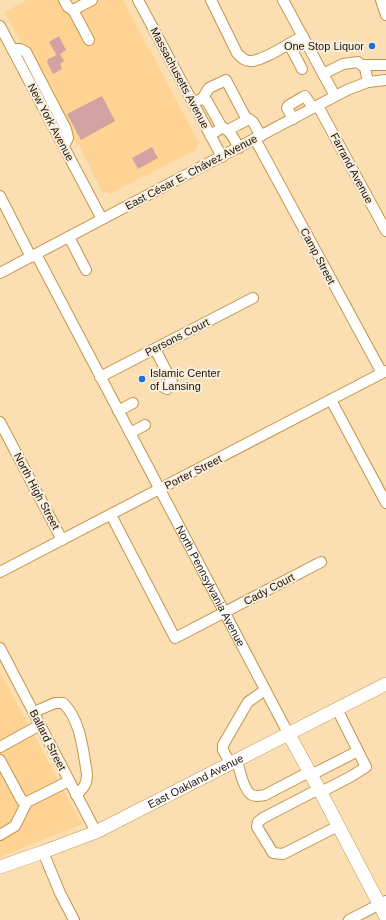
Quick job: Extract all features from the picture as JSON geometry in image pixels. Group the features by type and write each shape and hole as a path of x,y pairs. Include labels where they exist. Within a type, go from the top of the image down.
{"main road":[{"name":"East Oakland Avenue","path":"0,867 96,832 386,684"},
{"name":"North Pennsylvania Avenue","path":"288,733 338,826 383,903 386,917"}],"street":[{"path":"64,0 68,7 73,10 89,40"},
{"path":"73,10 92,0"},
{"name":"Massachusetts Avenue","path":"138,0 198,101 210,135 222,157"},
{"path":"211,0 238,52 243,58 249,61 261,59 303,36"},
{"path":"283,0 335,96"},
{"path":"381,0 386,15"},
{"name":"New York Avenue","path":"0,26 102,219"},
{"path":"288,44 302,69"},
{"path":"322,74 349,62 358,62 363,65 386,65"},
{"path":"363,65 368,82"},
{"name":"Camp Street","path":"198,101 209,88 226,80 247,120 249,119 253,122 258,138 384,372"},
{"name":"East César E. Chávez Avenue","path":"0,273 335,96 368,82 386,80"},
{"path":"293,119 288,106 303,96 308,98 316,107"},
{"path":"198,101 207,101 239,148"},
{"name":"Farrand Avenue","path":"316,107 386,231"},
{"path":"210,135 220,129 247,120"},
{"name":"North Pennsylvania Avenue","path":"0,196 34,255 100,377 288,733"},
{"path":"69,237 86,270"},
{"name":"Persons Court","path":"100,377 253,298"},
{"path":"154,349 172,382 167,389 162,387"},
{"name":"Porter Street","path":"0,572 384,372"},
{"path":"331,400 386,503"},
{"path":"118,411 133,403"},
{"name":"North High Street","path":"0,422 62,540"},
{"path":"130,433 144,425"},
{"name":"Cady Court","path":"111,514 175,638 321,562"},
{"name":"Ballard Street","path":"0,648 96,832"},
{"path":"265,690 248,702 223,745 223,750 234,762 248,792 253,796 258,797 265,795 358,751"},
{"path":"34,712 55,703 63,703 69,710 77,726 87,774 87,782 76,795"},
{"path":"337,709 366,767 350,777 263,818 258,822 257,827 272,853 283,854 338,826"},
{"path":"0,747 40,725"},
{"path":"0,760 22,801 27,802"},
{"path":"0,835 15,826 27,802 69,781"},
{"path":"43,852 60,893 74,920"},
{"path":"349,920 383,903"}],"shaded area":[{"path":"27,0 60,0 64,8 79,0 123,0 199,143 196,150 110,194 102,191 79,145 64,131 23,55 20,40 5,12"},
{"path":"59,36 66,50 60,54 64,61 60,64 62,69 53,74 47,62 48,59 56,54 49,42"},
{"path":"102,96 115,121 81,140 67,114"},
{"path":"152,147 158,158 138,169 132,158"},
{"path":"0,672 82,824 0,857"}],"place":[{"name":"One Stop Liquor","path":"372,46"},
{"name":"Islamic Center of Lansing","path":"142,379"}]}
